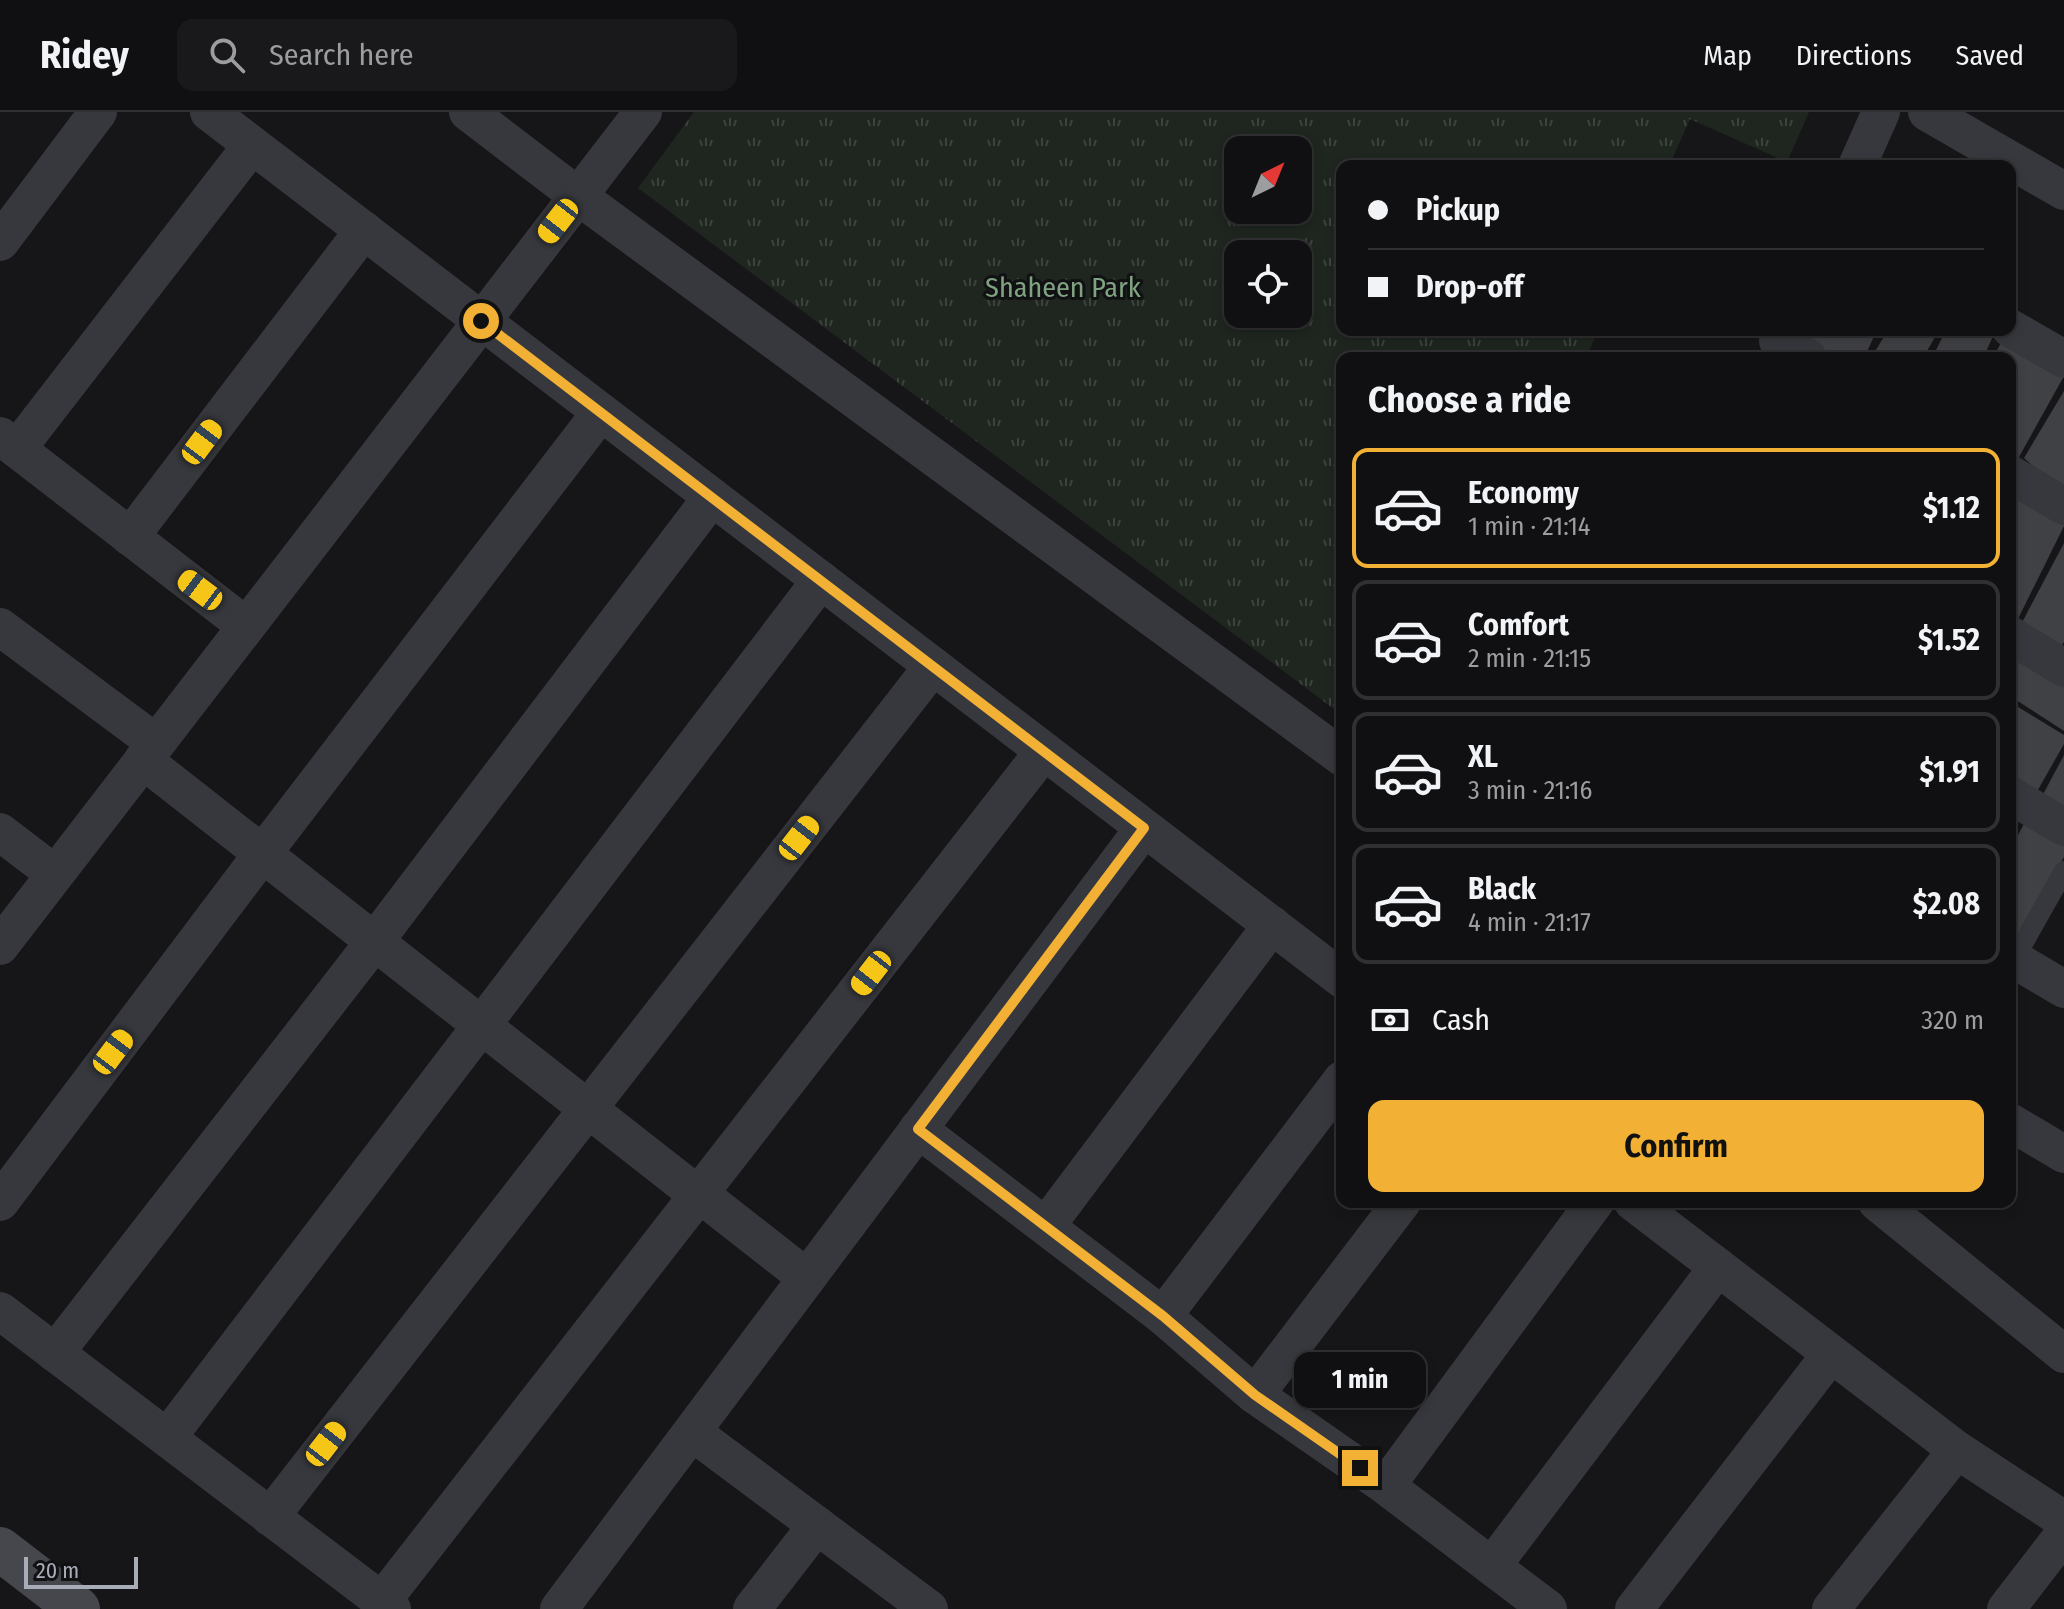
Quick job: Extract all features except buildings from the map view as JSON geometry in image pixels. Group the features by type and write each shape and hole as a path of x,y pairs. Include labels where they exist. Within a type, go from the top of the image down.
{"street":[{"path":"0,242 98,112"},
{"path":"209,112 1336,974"},
{"path":"468,112 1336,753"},
{"path":"0,946 643,112"},
{"path":"1860,160 1881,112"},
{"path":"1927,112 2010,160"},
{"path":"246,626 8,443 252,145"},
{"path":"2016,163 2064,191"},
{"path":"130,537 364,230"},
{"path":"2016,331 2064,359"},
{"path":"0,1202 601,412"},
{"path":"2016,478 2064,506"},
{"path":"55,1353 375,941 712,497"},
{"path":"167,1438 821,580"},
{"path":"0,627 263,853 807,1278"},
{"path":"2016,639 2064,668"},
{"path":"270,1517 933,666"},
{"path":"0,1311 387,1605 698,1195 1044,751"},
{"path":"2016,799 2064,827"},
{"path":"559,1609 1144,828"},
{"path":"0,832 55,874"},
{"path":"1046,1226 1272,925"},
{"path":"2016,964 2064,989"},
{"path":"1163,1316 1336,1088"},
{"path":"2016,1126 2064,1154"},
{"path":"918,1129 1163,1316 1255,1395 1386,1486 1548,1609"},
{"path":"1255,1395 1397,1208"},
{"path":"1386,1486 1591,1208"},
{"path":"1641,1208 1957,1450 2064,1520"},
{"path":"1884,1208 2064,1354"},
{"path":"1492,1566 1718,1267"},
{"path":"1634,1609 1831,1354"},
{"path":"692,1432 924,1607"},
{"path":"1831,1609 1957,1450"},
{"path":"752,1609 817,1525"},
{"path":"2006,1609 2064,1534"},
{"path":"0,1549 78,1609"}],"lane":[{"path":"2016,953 2064,871"}],"green space":[{"name":"Shaheen Park","path":"694,112 1809,112 1788,160 1690,119 1672,160 1336,160 1336,336 1595,336 1589,352 1336,352 1336,711 638,188"}],"route":[{"path":"481,321 1144,828 918,1129 1163,1316 1255,1395 1360,1468"}]}
